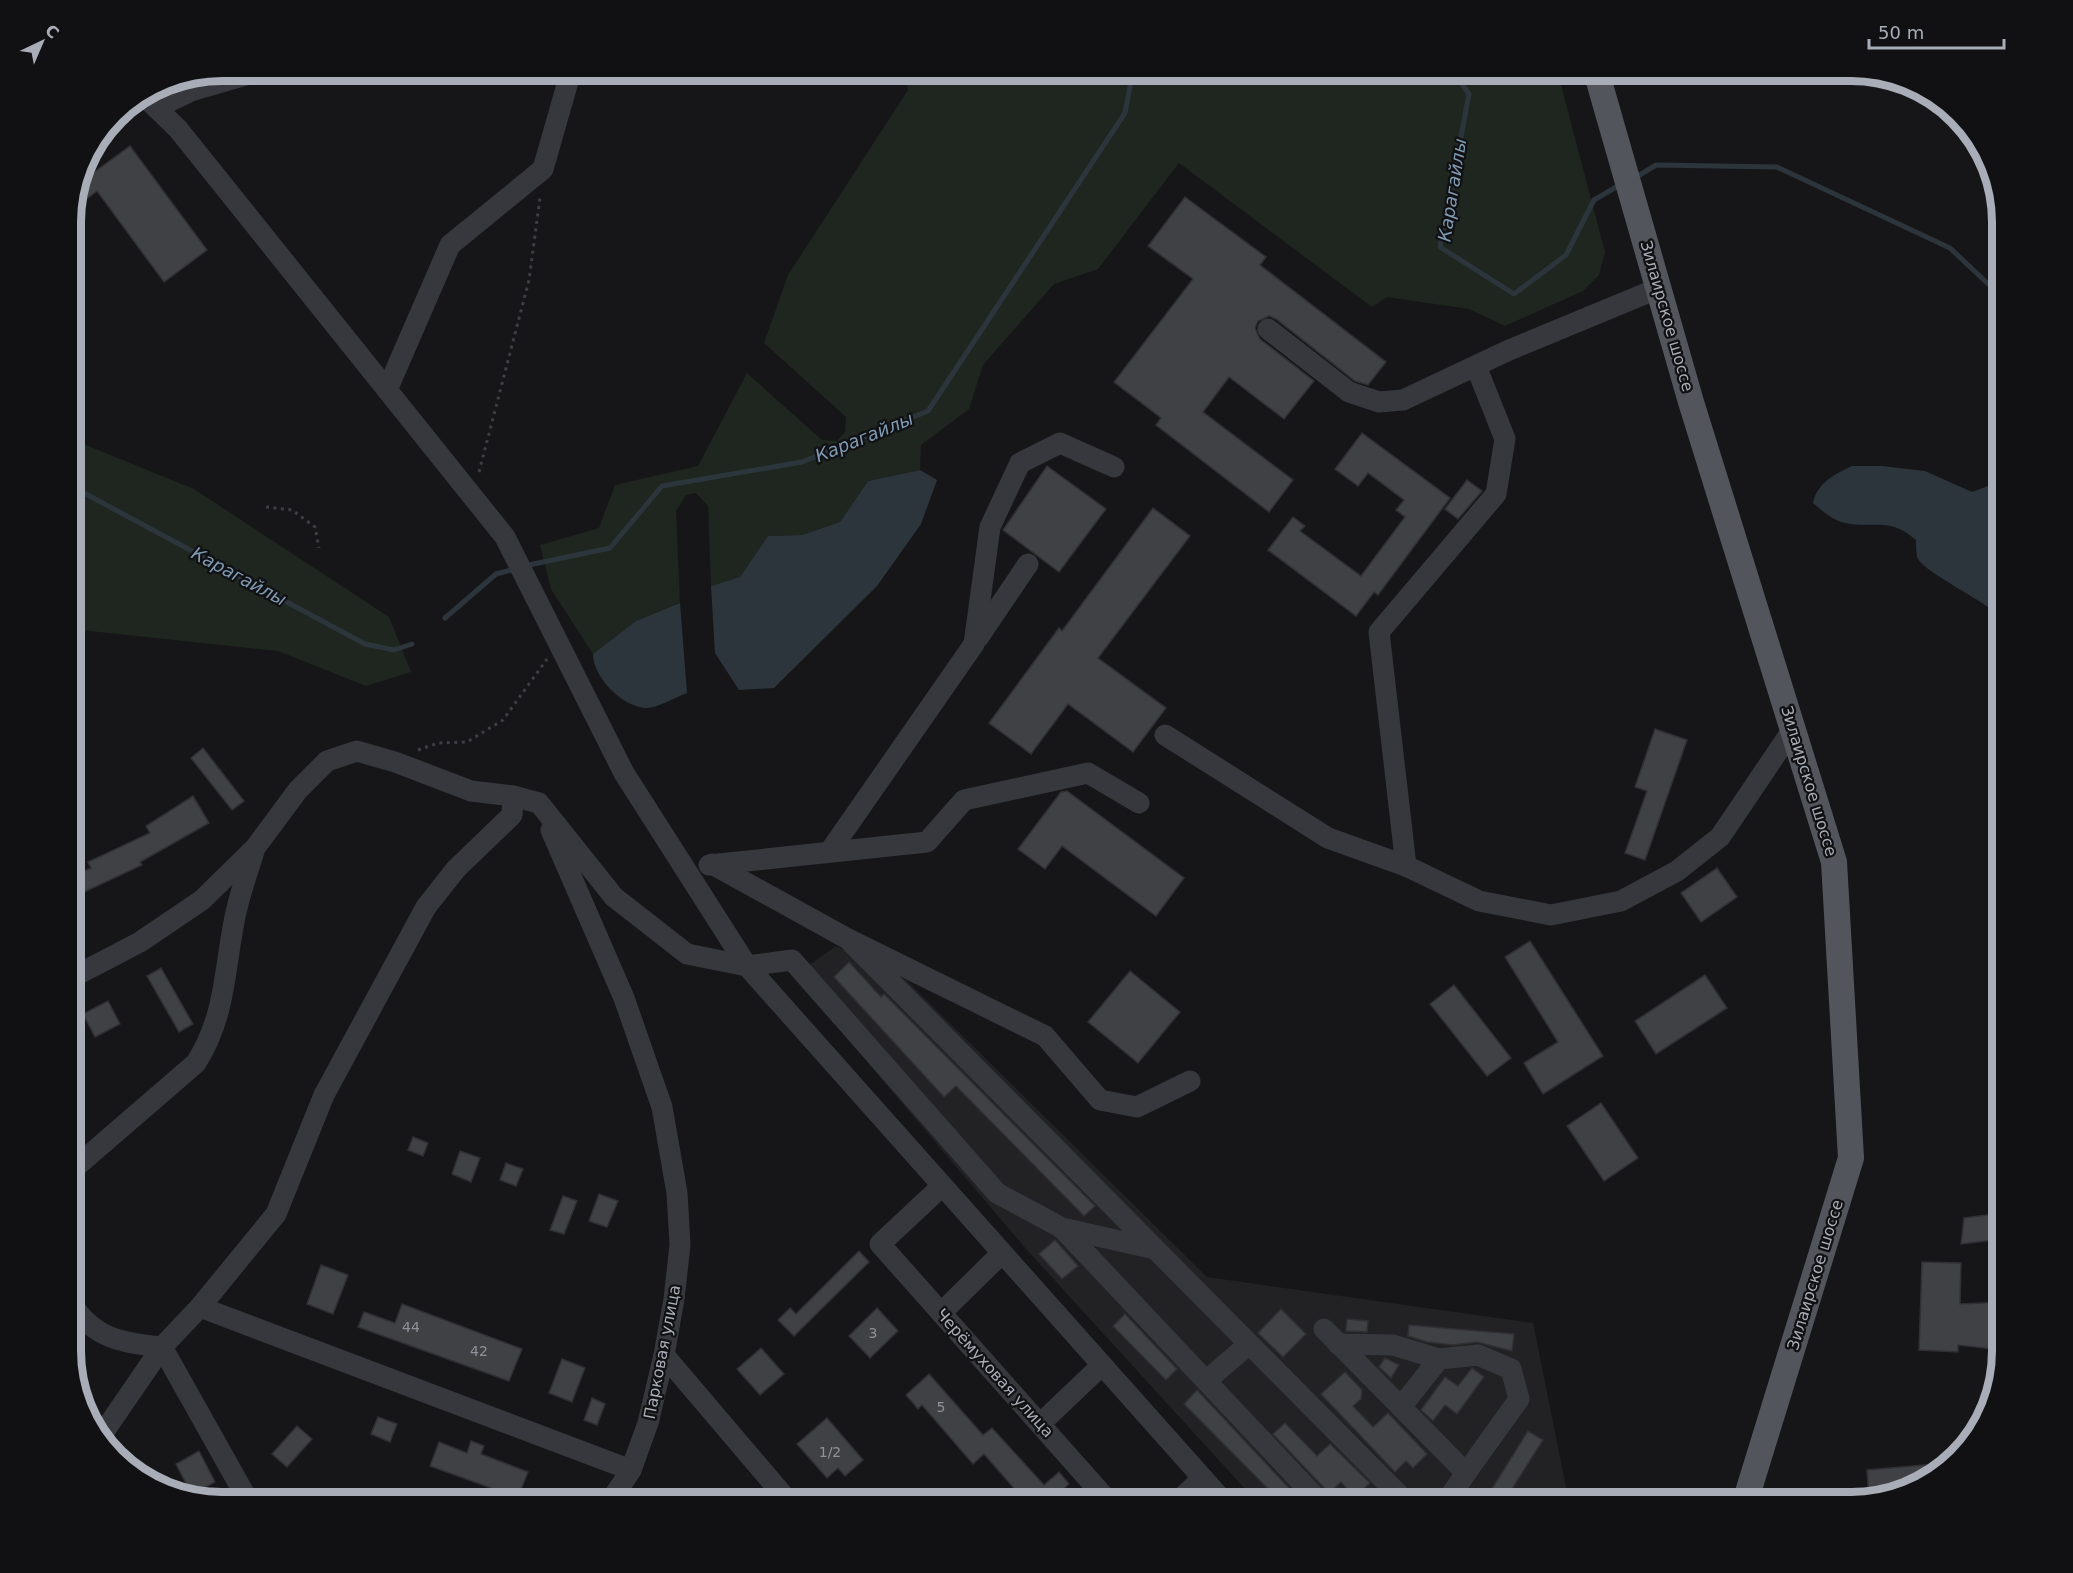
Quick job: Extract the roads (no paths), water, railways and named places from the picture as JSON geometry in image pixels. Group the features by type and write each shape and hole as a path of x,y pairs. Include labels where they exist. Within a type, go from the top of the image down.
{"main road":[{"name":"Зилаирское шоссе","path":"1599,81 1659,288 1834,862 1851,1158 1748,1492"}],"street":[{"path":"151,100 224,81"},
{"path":"387,390 450,245 543,169 568,81"},
{"path":"150,102 177,129 505,537 624,773 747,966 1214,1492"},
{"path":"1268,329 1349,392 1379,402 1403,400 1476,366 1659,288"},
{"path":"1406,866 1379,632 1496,494 1505,439 1476,366"},
{"path":"974,644 990,527 1020,463 1060,443 1114,467"},
{"path":"830,850 1028,564"},
{"path":"1165,735 1328,838 1406,866 1479,901 1551,915 1622,901 1677,871 1720,837 1793,729"},
{"path":"81,973 140,942 202,900 255,848 298,790 327,760 357,751 471,791 513,796 539,803 614,897 687,954 747,966 792,960 997,1193 1062,1228 1155,1249"},
{"path":"684,868 830,850 927,842 964,800 1088,772 1139,803"},
{"path":"105,1430 162,1347 200,1307 276,1214 324,1095 426,907 456,869 512,815 513,796"},
{"name":"Парковая улица","path":"539,803 624,998 662,1107 677,1193 680,1245 674,1299 664,1355 648,1423 631,1470 617,1492"},
{"path":"81,1162 196,1064 210,1040 227,970 234,922 255,848"},
{"path":"712,864 848,939 1045,1036 1100,1100 1137,1107 1190,1081"},
{"path":"848,939 1395,1492"},
{"name":"Черёмуховая улица","path":"942,1186 880,1244 1099,1492"},
{"path":"1062,1228 1310,1492"},
{"path":"941,1313 1002,1253"},
{"path":"200,1307 631,1470"},
{"path":"81,1316 113,1340 162,1347"},
{"path":"1453,1492 1519,1399 1511,1369 1478,1355 1439,1359 1393,1345 1331,1337 1466,1473"},
{"path":"1206,1381 1249,1344"},
{"path":"162,1347 243,1492"},
{"path":"664,1355 780,1492"},
{"path":"1401,1407 1439,1359"},
{"path":"1040,1424 1102,1365"},
{"path":"1189,1492 1203,1479"}],"waterway":[{"name":"Карагайлы","path":"524,566 610,548 662,486 802,462 928,411 1125,113 1131,81"},
{"name":"Карагайлы","path":"1460,81 1469,94 1440,247 1514,294 1566,255 1594,200 1618,186"},
{"name":"Карагайлы","path":"1638,176 1656,165 1777,167 1950,248 1992,288"},
{"name":"Карагайлы","path":"81,491 365,644 394,650 412,644"},
{"name":"Карагайлы","path":"445,618 496,574 515,569"}]}
